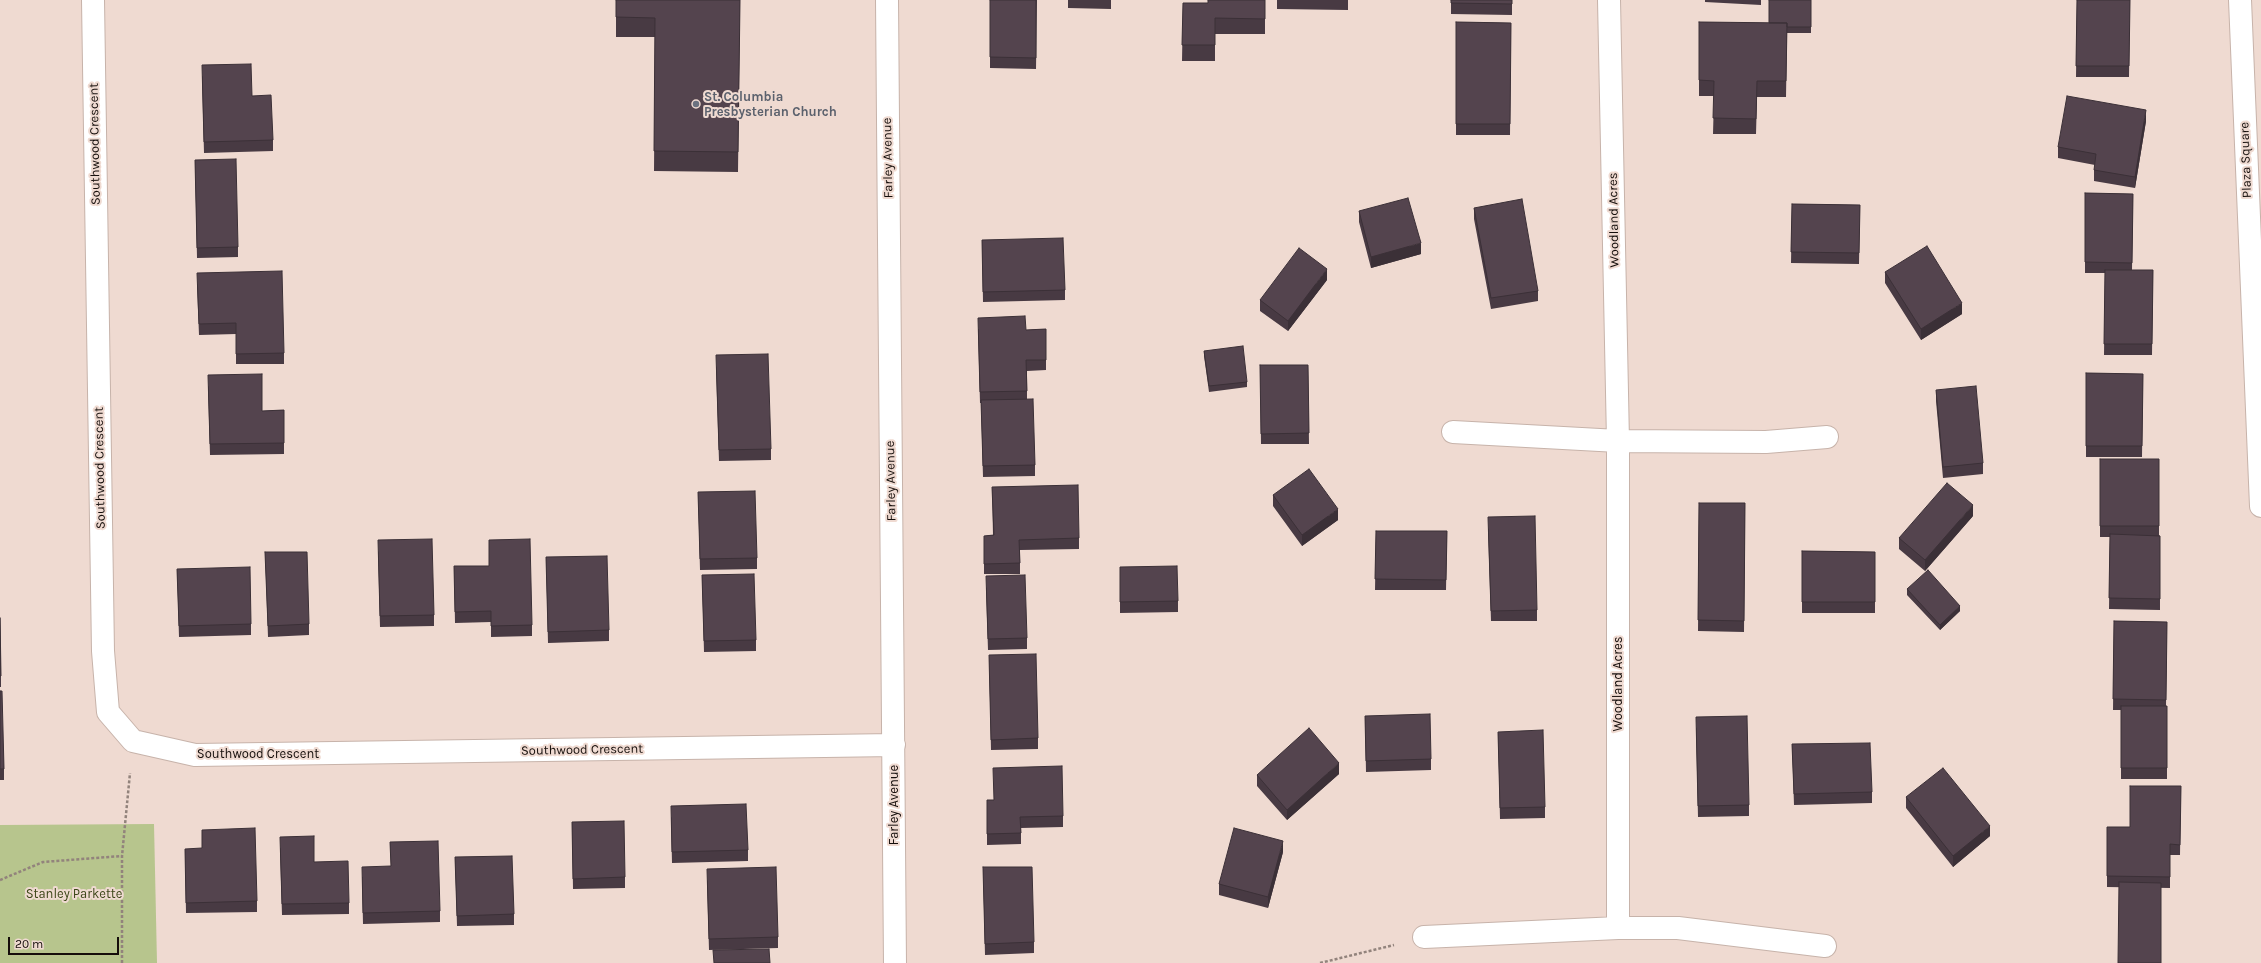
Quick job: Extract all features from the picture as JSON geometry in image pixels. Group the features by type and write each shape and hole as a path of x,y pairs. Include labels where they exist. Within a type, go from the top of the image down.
{"street":[{"name":"Southwood Crescent","path":"93,0 103,651 108,712 134,740 195,755 894,745"},
{"name":"Farley Avenue","path":"886,0 895,963"},
{"name":"Woodland Acres","path":"1609,0 1618,441 1618,928"},
{"name":"Plaza Square","path":"2240,0 2257,321 2261,506"},
{"path":"1453,432 1618,441 1766,442 1827,437"},
{"path":"1424,937 1618,928 1678,928 1825,946"}],"path":[{"path":"122,963 122,856 134,740"},
{"path":"0,880 43,862 122,856"},
{"path":"1320,963 1424,937"}],"green space":[{"name":"Stanley Parkette","path":"154,824 157,963 0,963 0,825"}],"building":[{"name":"St. Columbia Presbysterian Church","path":"616,0 740,0 738,152 654,151 655,18 616,17"},
{"path":"990,0 1036,0 1036,58 990,57"},
{"path":"1208,0 1265,0 1265,19 1215,18 1215,45 1182,45 1183,3 1208,3"},
{"path":"1451,0 1512,0 1512,4 1451,3"},
{"path":"1769,0 1811,0 1811,27 1787,27 1787,23 1769,23"},
{"path":"2077,0 2130,0 2129,66 2076,66"},
{"path":"1456,22 1511,23 1510,124 1456,124"},
{"path":"1699,22 1787,23 1786,81 1757,81 1756,119 1713,118 1714,81 1699,80"},
{"path":"251,64 252,96 271,95 273,140 204,142 202,65"},
{"path":"2067,96 2146,110 2135,177 2094,170 2096,154 2058,147"},
{"path":"236,159 238,247 197,248 195,160"},
{"path":"2085,193 2133,194 2132,263 2085,262"},
{"path":"1408,198 1421,243 1371,257 1359,211"},
{"path":"1522,199 1538,291 1491,298 1474,208"},
{"path":"1792,204 1860,205 1859,253 1791,252"},
{"path":"1063,238 1065,290 983,292 982,240"},
{"path":"1927,246 1962,303 1921,329 1885,272"},
{"path":"1299,248 1327,269 1288,321 1260,300"},
{"path":"2105,270 2153,270 2152,344 2104,344"},
{"path":"282,271 284,353 236,354 236,323 199,324 197,273"},
{"path":"1025,316 1026,330 1046,329 1046,360 1026,360 1027,391 980,392 978,318"},
{"path":"1243,346 1247,382 1209,386 1204,351"},
{"path":"768,354 771,449 719,450 716,355"},
{"path":"1260,365 1308,365 1309,433 1261,434"},
{"path":"2086,373 2143,374 2142,446 2086,446"},
{"path":"262,374 262,411 284,410 284,443 210,444 208,375"},
{"path":"1976,386 1983,463 1943,467 1936,390"},
{"path":"1033,399 1035,465 983,466 981,400"},
{"path":"2100,459 2159,459 2159,526 2100,526"},
{"path":"1309,469 1338,509 1302,535 1273,495"},
{"path":"1947,483 1973,505 1925,560 1899,538"},
{"path":"1078,485 1079,538 1019,540 1020,563 984,564 984,536 994,535 992,487"},
{"path":"755,491 757,558 700,559 698,492"},
{"path":"1699,503 1745,503 1744,621 1698,620"},
{"path":"1535,516 1537,610 1491,611 1488,517"},
{"path":"1376,531 1447,531 1446,580 1375,579"},
{"path":"2110,534 2160,536 2160,599 2109,598"},
{"path":"432,539 434,615 380,616 378,540"},
{"path":"530,539 532,625 491,626 491,611 455,612 454,566 489,566 489,540"},
{"path":"1802,551 1875,552 1875,602 1802,602"},
{"path":"265,552 307,552 309,624 268,626"},
{"path":"607,556 609,630 548,632 546,557"},
{"path":"1177,566 1178,601 1120,602 1120,567"},
{"path":"250,567 251,624 179,626 177,569"},
{"path":"1928,570 1960,606 1940,625 1907,589"},
{"path":"754,574 756,640 704,641 702,575"},
{"path":"1025,575 1027,638 988,639 986,576"},
{"path":"0,618 1,676 0,676"},
{"path":"2114,621 2167,622 2166,700 2113,699"},
{"path":"1036,654 1038,738 991,740 989,655"},
{"path":"0,691 2,691 4,769 0,769"},
{"path":"2121,706 2167,706 2167,768 2121,768"},
{"path":"1430,714 1431,759 1366,761 1365,716"},
{"path":"1747,716 1749,805 1698,806 1696,717"},
{"path":"1309,728 1339,763 1287,810 1257,775"},
{"path":"1543,730 1545,807 1500,808 1498,732"},
{"path":"1870,743 1872,792 1794,794 1792,744"},
{"path":"1062,766 1063,816 1020,817 1021,833 987,834 987,800 994,800 993,768"},
{"path":"1943,768 1990,826 1953,856 1906,797"},
{"path":"2130,786 2181,786 2180,845 2170,844 2170,877 2107,876 2107,827 2130,827"},
{"path":"746,804 748,850 672,852 671,806"},
{"path":"624,821 625,877 573,879 572,822"},
{"path":"255,828 257,901 186,903 185,849 202,848 202,830"},
{"path":"1234,828 1283,841 1268,897 1219,884"},
{"path":"314,836 314,862 348,861 349,903 282,904 280,837"},
{"path":"438,841 440,911 363,913 362,867 391,866 390,842"},
{"path":"512,856 514,914 457,916 455,857"},
{"path":"776,867 778,937 709,939 707,869"},
{"path":"983,867 1032,867 1034,942 985,944"},
{"path":"2119,882 2161,883 2161,963 2118,963"},
{"path":"769,949 770,963 714,963 713,950"}],"place":[{"name":"St. Columbia Presbysterian Church","path":"696,104"}]}
